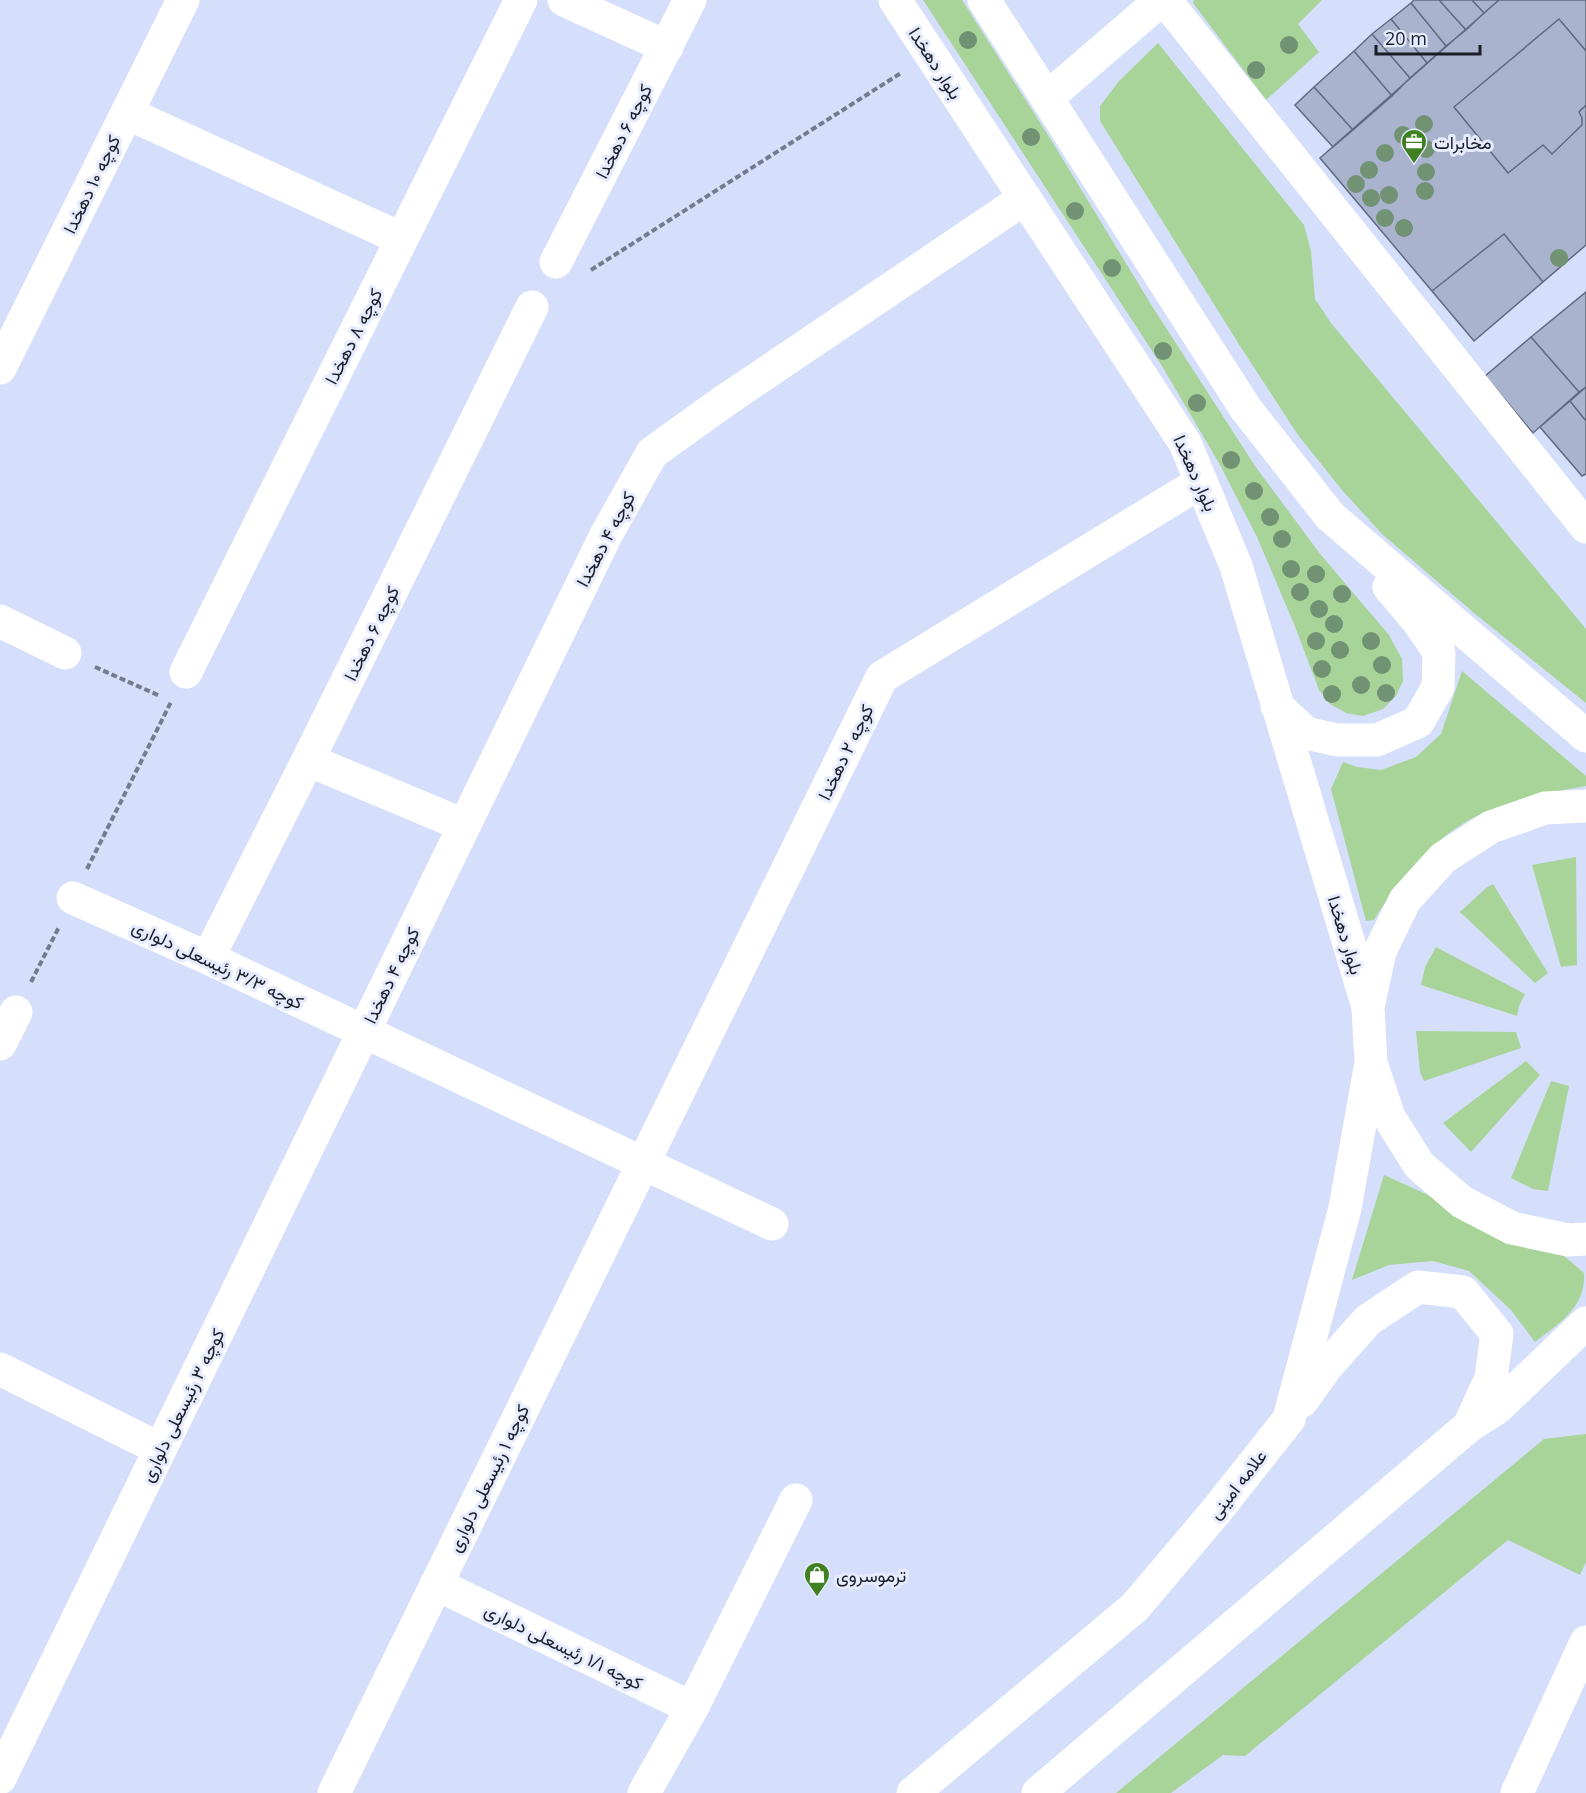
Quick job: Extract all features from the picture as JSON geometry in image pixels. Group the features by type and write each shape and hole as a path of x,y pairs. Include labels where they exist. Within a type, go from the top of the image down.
{"street":[{"name":"کوچه ۱۰ دهخدا","path":"0,368 183,0"},
{"name":"کوچه ۸ دهخدا","path":"186,672 521,0"},
{"path":"564,0 667,47"},
{"name":"کوچه ۶ دهخدا","path":"569,269 690,0"},
{"name":"بلوار دهخدا","path":"895,0 1185,443 1236,566 1368,1007"},
{"path":"984,0 1246,409 1330,516 1418,621 1439,652 1438,687 1419,722 1377,740 1337,740 1306,733 1278,706"},
{"path":"1047,98 1161,0"},
{"path":"1165,0 1582,512"},
{"path":"127,113 402,239"},
{"name":"کوچه ۴ دهخدا","path":"363,1031 606,535 651,453 1025,198"},
{"name":"کوچه ۶ دهخدا","path":"207,958 532,308"},
{"name":"کوچه ۲ دهخدا","path":"643,1163 882,677 1201,482"},
{"path":"1330,516 1586,736"},
{"path":"0,621 65,653"},
{"path":"308,760 449,819"},
{"path":"1586,806 1545,808 1491,827 1443,858 1405,900 1380,951 1368,1007 1371,1063 1389,1117 1419,1165 1461,1202 1512,1228 1568,1240 1586,1239"},
{"name":"کوچه ۳/۳ رئیسعلی دلواری","path":"73,898 207,958 772,1224"},
{"path":"0,1044 16,1012"},
{"name":"کوچه ۳ رئیسعلی دلواری","path":"0,1778 363,1031"},
{"name":"علامه امینی","path":"913,1793 1135,1607 1217,1510 1289,1419 1346,1208 1371,1063"},
{"name":"کوچه ۱ رئیسعلی دلواری","path":"334,1793 643,1163"},
{"path":"1289,1419 1327,1366 1368,1320 1418,1287 1463,1292 1497,1334 1491,1378 1469,1426"},
{"path":"1038,1793 1469,1426 1497,1408 1586,1323"},
{"path":"0,1369 160,1449"},
{"path":"645,1793 692,1708 796,1500"},
{"name":"کوچه ۱/۱ رئیسعلی دلواری","path":"436,1584 692,1708"},
{"path":"1517,1793 1586,1642"}],"path":[{"path":"569,269 930,54"},
{"path":"16,1012 171,701 65,653"}],"green space":[{"path":"923,0 962,0 1053,143 1152,306 1255,466 1321,555 1389,635 1402,659 1403,681 1396,696 1383,709 1363,716 1346,713 1330,704 1319,690 1257,537 1220,465 1162,366"},
{"path":"1194,0 1322,0 1298,24 1319,52 1266,100 1193,3"},
{"path":"1158,43 1304,225 1311,251 1315,299 1331,323 1586,629 1586,703 1474,613 1382,534 1342,490 1298,435 1240,346 1100,121 1100,106 1119,81"},
{"path":"1462,671 1586,776 1586,786 1512,802 1488,811 1453,830 1437,842 1409,871 1374,920 1366,921 1331,789 1343,762 1357,767 1381,770 1416,757 1441,734"},
{"path":"1576,857 1577,965 1561,967 1532,865"},
{"path":"1493,884 1548,973 1535,983 1460,912"},
{"path":"1436,947 1525,994 1517,1016 1421,985 1425,967"},
{"path":"1416,1031 1516,1032 1521,1048 1424,1081 1420,1072"},
{"path":"1526,1061 1540,1075 1471,1152 1443,1123"},
{"path":"1551,1081 1569,1086 1548,1191 1533,1189 1511,1178"},
{"path":"1384,1175 1564,1256 1584,1273 1580,1296 1569,1314 1535,1342 1511,1310 1469,1271 1433,1261 1389,1265 1352,1280"},
{"path":"1586,1434 1586,1562 1580,1575 1508,1540 1245,1756 1223,1755 1171,1793 1116,1793 1544,1439"}],"building":[{"path":"1414,0 1439,0 1466,30 1446,46 1411,3"},
{"path":"1439,0 1472,0 1484,13 1466,30"},
{"path":"1472,0 1499,0 1484,13"},
{"name":"مخابرات","path":"1499,0 1586,0 1586,51 1559,19 1454,107 1508,173 1543,145 1552,154 1582,125 1579,112 1586,105 1586,245 1474,341 1320,158"},
{"path":"1411,3 1446,46 1427,63 1391,19"},
{"path":"1391,19 1427,63 1410,78 1372,34"},
{"path":"1559,19 1586,51 1586,105 1579,112 1582,125 1552,154 1543,145 1508,173 1454,107"},
{"path":"1372,34 1410,78 1392,96 1354,51"},
{"path":"1354,51 1392,96 1353,130 1314,87"},
{"path":"1314,87 1353,130 1333,147 1295,105"},
{"path":"1504,234 1543,282 1474,341 1432,291"},
{"path":"1586,292 1586,387 1579,392 1531,337"},
{"path":"1531,337 1579,392 1533,433 1485,376"},
{"path":"1586,387 1586,421 1570,401"},
{"path":"1570,401 1586,421 1586,474 1582,476 1540,427"}],"place":[{"name":"مخابرات","path":"1414,165"},
{"name":"ترموسروی","path":"817,1598"}]}
